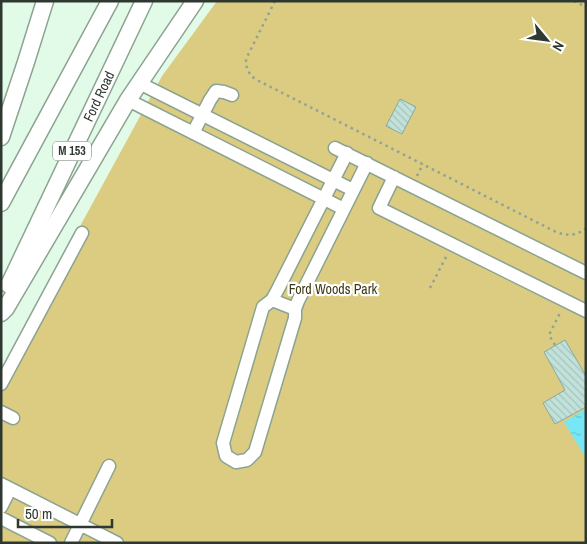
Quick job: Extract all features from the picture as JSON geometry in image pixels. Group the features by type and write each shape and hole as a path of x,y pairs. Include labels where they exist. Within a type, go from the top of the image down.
{"main road":[{"path":"1,137 45,1"},
{"name":"M 153","path":"1,203 110,1"},
{"name":"Ford Road","path":"1,300 144,1"},
{"path":"1,313 11,300 128,100 195,1"}],"lane":[{"path":"139,83 353,190"},
{"path":"193,133 216,91 232,94"},
{"path":"128,100 344,209"},
{"path":"367,163 298,301 295,309 295,318 256,452 247,460 236,462 226,456 223,443 263,307 272,300 324,199 333,180 341,150 367,163 394,177 586,273"},
{"path":"394,177 379,208 586,311"},
{"path":"1,384 80,248 82,233"},
{"path":"272,300 295,309"},
{"path":"71,543 110,466"},
{"path":"1,507 6,486 117,543"},
{"path":"1,518 50,543"}],"path":[{"path":"275,1 246,58 246,67 249,74 255,79 556,232 571,235 580,233 586,228"},
{"path":"574,1 586,7"},
{"path":"430,288 452,245"},
{"path":"555,346 549,335 567,301"}],"green space":[{"name":"Ford Woods Park","path":"217,1 586,1 586,543 1,543 1,371 162,76"}],"water":[{"path":"586,409 586,458 564,422"}],"building":[{"path":"400,99 416,107 402,134 386,126"},
{"path":"565,340 586,376 586,407 555,424 543,403 565,390 544,352"}]}
